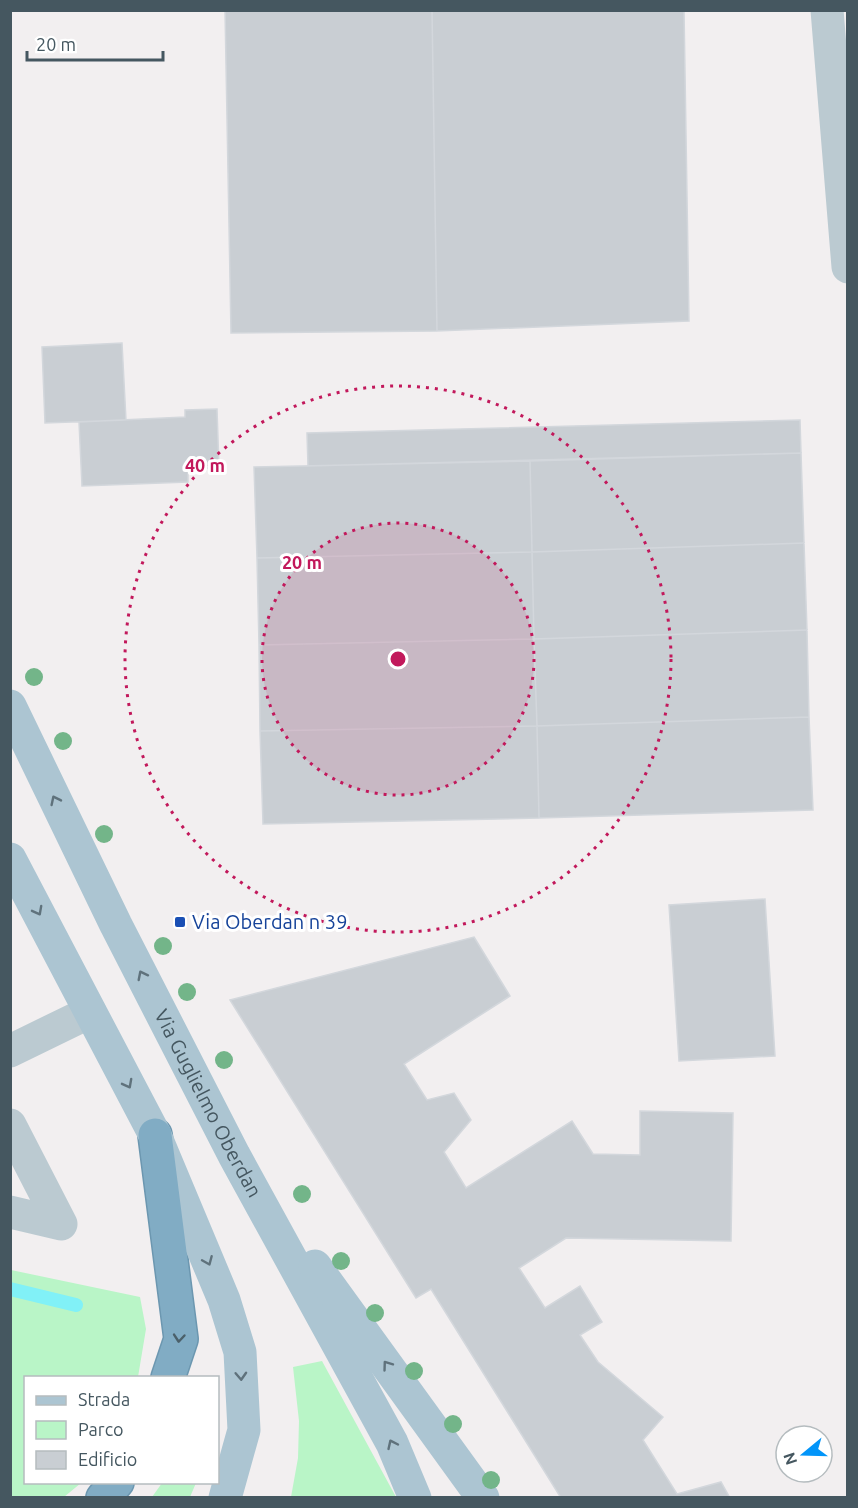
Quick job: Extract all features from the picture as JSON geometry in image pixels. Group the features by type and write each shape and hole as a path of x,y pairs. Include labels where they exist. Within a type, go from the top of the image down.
{"highway":[{"path":"155,1135 181,1339 168,1376"},
{"path":"104,1497 115,1484"}],"main road":[{"name":"Via Guglielmo Oberdan","path":"10,706 116,925 234,1155 392,1443 415,1497"},
{"path":"10,859 155,1135 224,1299 240,1352 244,1430 225,1497"},
{"path":"234,1155 483,1497"}],"street":[{"path":"828,10 848,267"},
{"path":"10,1052 90,1012"},
{"path":"10,1125 61,1224 10,1212"}],"green space":[{"path":"11,1270 140,1297 146,1329 138,1376 24,1376 24,1484 80,1484 64,1497 11,1497"},
{"path":"322,1361 396,1497 291,1497 298,1458 299,1421 293,1367"},
{"path":"161,1484 196,1484 190,1497 152,1497"}],"building":[{"path":"225,10 432,10 437,331 231,333"},
{"path":"432,10 684,10 689,321 437,331"},
{"path":"122,343 126,420 45,423 42,347"},
{"path":"217,409 219,468 188,469 188,482 82,486 79,422 185,417 185,410"},
{"path":"800,420 801,453 308,466 307,433"},
{"path":"801,453 804,543 532,552 530,461"},
{"path":"530,461 532,552 257,558 254,467"},
{"path":"804,543 807,630 534,639 532,552"},
{"path":"532,552 534,639 259,645 257,558"},
{"path":"807,630 809,717 537,726 534,639"},
{"path":"534,639 537,726 260,731 259,645"},
{"path":"809,717 813,810 539,818 537,726"},
{"path":"537,726 539,818 263,824 260,731"},
{"path":"765,899 775,1056 679,1061 669,905"},
{"path":"474,937 510,996 404,1064 427,1100 454,1093 471,1120 444,1152 466,1188 572,1121 593,1154 640,1155 640,1111 733,1113 731,1241 566,1238 519,1268 545,1308 580,1286 602,1322 580,1335 598,1362 663,1417 643,1440 677,1494 721,1482 730,1498 561,1498 431,1289 416,1298 230,1000"}],"waterway":[{"path":"10,1289 76,1305"}],"place":[{"name":"Via Oberdan n 39","path":"180,922"}]}
